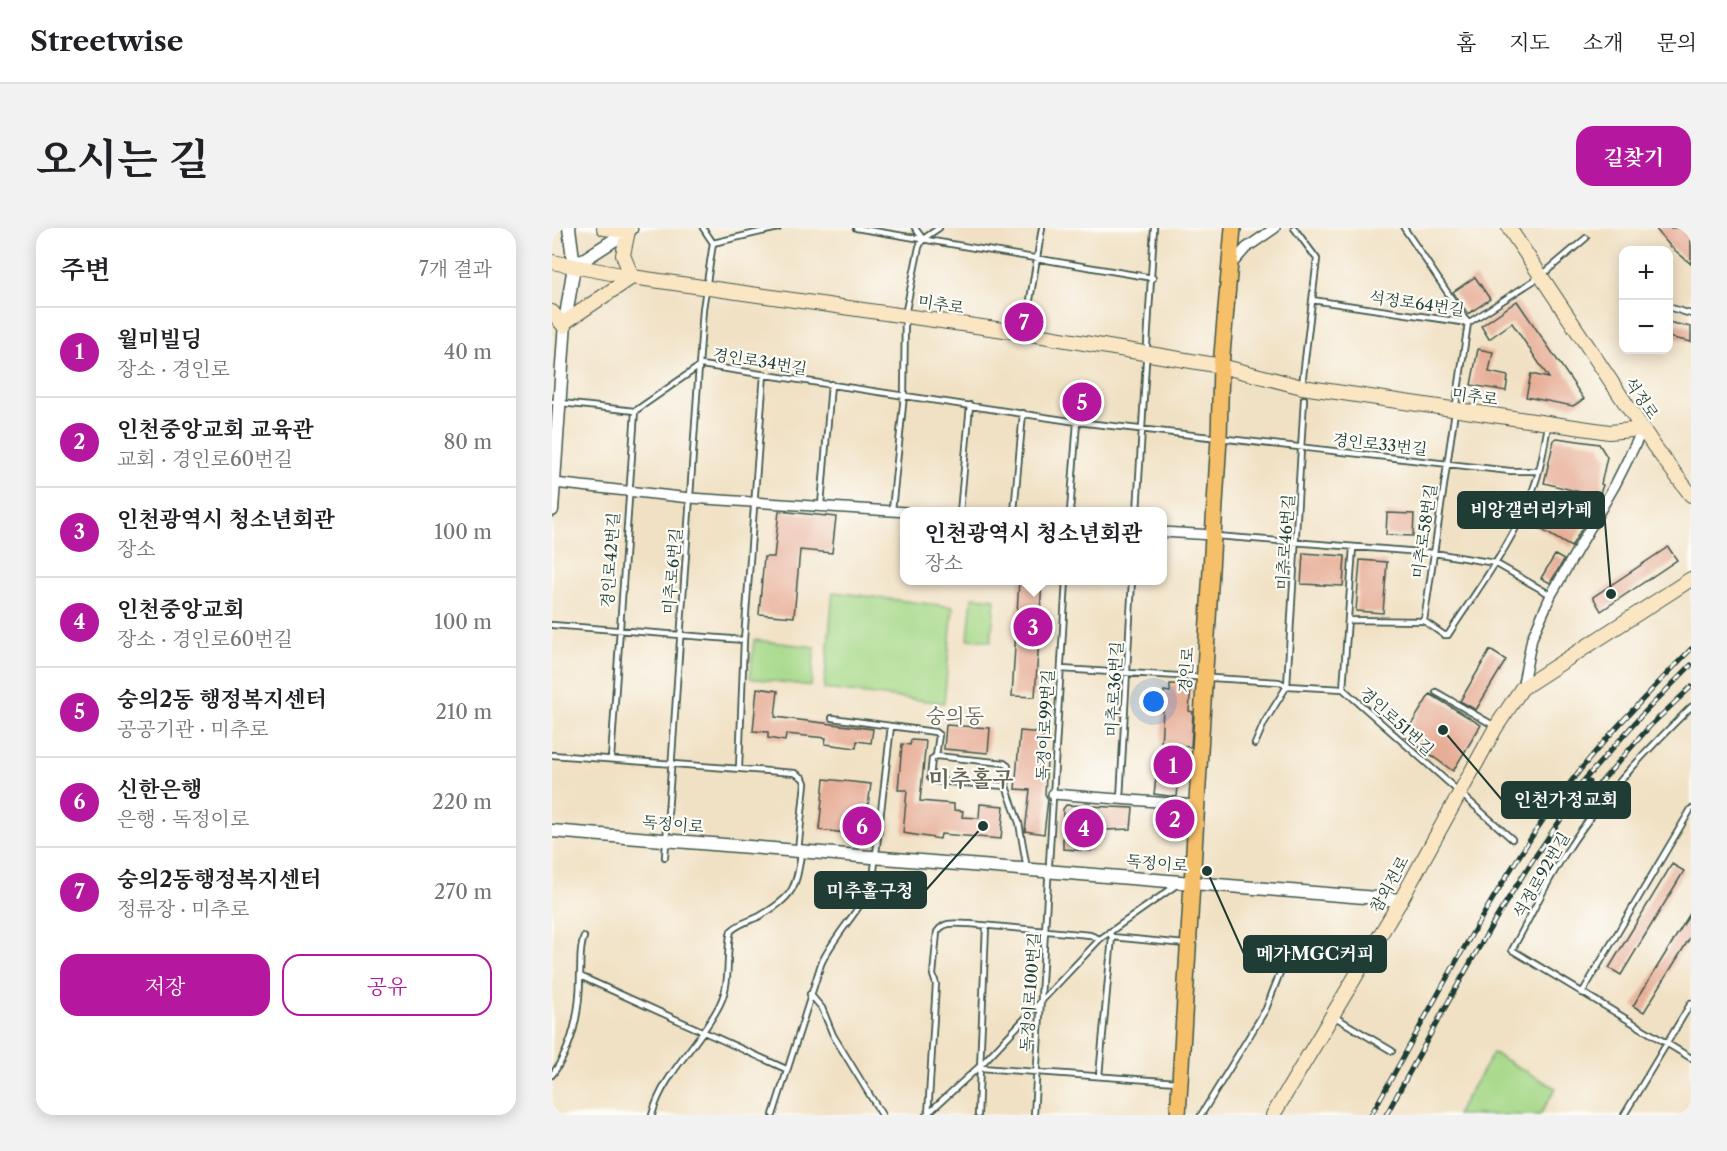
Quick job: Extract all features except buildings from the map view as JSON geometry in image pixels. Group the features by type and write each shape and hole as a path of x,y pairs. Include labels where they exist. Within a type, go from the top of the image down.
{"main road":[{"path":"552,312 565,324 632,277 623,255 631,230 604,228"},
{"name":"석정로","path":"1509,228 1643,429 1691,495"},
{"name":"경인로","path":"1178,1115 1188,882 1196,805 1219,438 1221,366 1232,229"},
{"name":"미추로","path":"552,262 632,277 1025,333 1221,366 1303,393 1454,409 1609,432 1643,429"},
{"name":"참외전로","path":"1273,1115 1331,1014 1401,900 1458,792 1522,688 1691,579"}],"street":[{"path":"552,510 556,403 574,266 569,228"},
{"path":"1230,266 1254,242 1275,228"},
{"path":"1232,229 1244,241 1254,242"},
{"path":"574,266 631,230"},
{"path":"1522,688 1532,638 1551,595 1615,485 1643,429"},
{"name":"경인로42번길","path":"553,483 690,498 900,511"},
{"path":"1167,532 1213,535"},
{"path":"1053,795 1196,805"},
{"name":"독정이로","path":"552,831 1401,900"}],"lane":[{"path":"703,228 713,243 778,228"},
{"path":"856,228 1153,278"},
{"path":"915,228 923,239"},
{"path":"892,510 904,395 905,315 919,247 923,239 939,228"},
{"path":"1025,333 1042,228"},
{"path":"1137,507 1153,278 1154,228"},
{"path":"1294,228 1317,259 1303,393"},
{"path":"1404,228 1468,323"},
{"name":"석정로64번길","path":"1312,300 1468,323 1541,276 1586,238"},
{"name":"미추로6번길","path":"665,857 679,635 706,287 713,243"},
{"path":"1673,309 1691,314"},
{"name":"미추로58번길","path":"1424,621 1454,409 1468,342 1468,323"},
{"name":"경인로34번길","path":"635,411 700,365 1077,422 1219,438"},
{"path":"739,768 744,640 764,374"},
{"path":"821,506 831,384"},
{"name":"미추로46번길","path":"1287,686 1297,542 1303,393"},
{"path":"556,403 635,411 630,492"},
{"path":"960,507 970,405"},
{"path":"1014,507 1023,413"},
{"path":"1070,507 1077,422"},
{"path":"1348,620 1424,621 1444,635 1448,635 1495,563 1526,506 1539,471 1549,423"},
{"name":"경인로33번길","path":"1219,438 1539,471"},
{"name":"경인로42번길","path":"611,759 630,492"},
{"path":"1213,535 1434,553 1495,563 1551,595"},
{"path":"1343,689 1353,547"},
{"name":"독정이로99번길","path":"1050,871 1066,585"},
{"name":"미추로36번길","path":"1120,800 1132,585"},
{"path":"552,625 744,640"},
{"name":"경인로51번길","path":"1060,669 1278,682 1287,686 1343,689 1458,792"},
{"path":"1255,744 1264,723 1287,686"},
{"path":"1436,692 1496,727"},
{"name":"석정로92번길","path":"1582,993 1512,950 1562,859 1587,822 1651,746 1691,707"},
{"path":"832,718 935,732 939,735 936,756 932,759 930,778 934,781 1006,786"},
{"path":"773,1115 810,994 832,941 868,896 876,857 891,726"},
{"path":"552,755 795,773 803,778 805,783 797,884 792,891 759,916 731,931 728,976 722,1002 703,1033 682,1058 652,1115"},
{"path":"936,756 1004,763 1008,766 1006,786 1019,823 1027,869"},
{"path":"1458,792 1512,839"},
{"path":"1691,809 1582,993 1691,1058"},
{"name":"독정이로100번길","path":"1034,1115 1050,871"},
{"path":"927,1114 981,1066 1100,939 1110,935 1149,903 1188,882"},
{"path":"927,1114 936,984 933,975 937,932 941,926 950,923 1090,935 1100,939"},
{"path":"978,1115 986,927"},
{"path":"1110,935 1187,945"},
{"path":"1100,1076 1110,935"},
{"path":"552,1075 566,1051 577,1015 580,948 584,937"},
{"path":"1201,1115 1266,1009 1281,970 1297,940"},
{"path":"580,976 786,1069"},
{"path":"810,994 822,1008 833,1035 882,1115"},
{"path":"1624,1115 1691,1003"},
{"path":"1331,1014 1392,1051"},
{"path":"981,1066 1179,1082"}],"green space":[{"path":"833,592 953,607 944,703 824,689"},
{"path":"972,597 995,599 991,641 968,639"},
{"path":"754,640 815,647 811,686 750,678"},
{"path":"1493,1053 1556,1088 1540,1115 1456,1115"}],"railway":[{"path":"1371,1115 1479,922 1525,846 1566,788 1600,747 1691,649"},
{"path":"1578,787 1641,716 1691,665"},
{"path":"1587,798 1650,726 1691,687"},
{"path":"1386,1115 1506,902 1532,861 1589,782"}],"place":[{"name":"숭의2동행정복지센터","path":"1024,322"},
{"name":"숭의2동 행정복지센터","path":"1082,402"},
{"name":"비앙갤러리카페","path":"1611,594"},
{"name":"인천광역시 청소년회관","path":"1033,627"},
{"name":"인천가정교회","path":"1443,730"},
{"name":"월미빌딩","path":"1173,765"},
{"name":"인천중앙교회 교육관","path":"1175,819"},
{"name":"신한은행","path":"862,826"},
{"name":"미추홀구청","path":"983,826"},
{"name":"인천중앙교회","path":"1084,828"},
{"name":"메가MGC커피","path":"1207,871"}],"district":[{"name":"숭의동","path":"955,716"},
{"name":"미추홀구","path":"971,779"}]}
